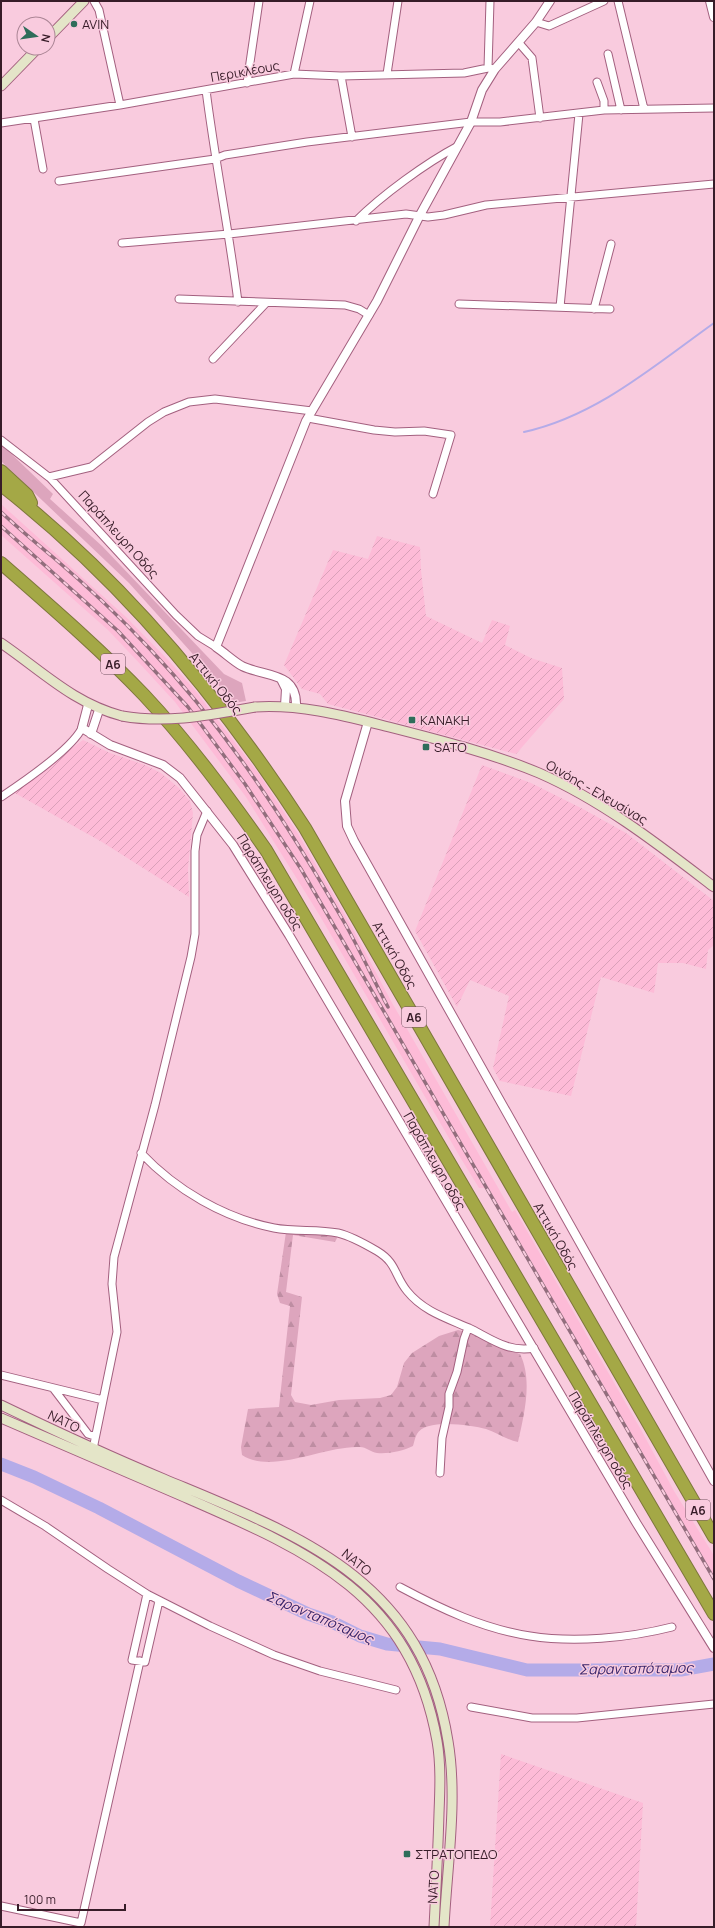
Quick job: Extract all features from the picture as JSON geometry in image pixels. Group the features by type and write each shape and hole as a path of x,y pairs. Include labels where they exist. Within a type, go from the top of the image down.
{"highway":[{"path":"1,471 26,495 37,513"},
{"name":"Αττική Οδός","path":"1,485 37,513 107,577 182,662 231,723 281,791 305,828 714,1537"},
{"name":"Α6","path":"1,563 108,659 144,696 186,744 266,850 714,1614"},
{"path":"1,570 33,591"}],"main road":[{"path":"56,30 84,1"},
{"path":"1,86 30,56"},
{"name":"Οινόης - Ελευσίνας","path":"1,643 48,679 88,705 99,710 122,716 145,720 171,720 255,707 296,707 368,722 473,750 541,774 579,794 655,841 714,887"},
{"name":"ΝΑΤΟ","path":"1,1405 93,1449 265,1521 304,1541 341,1564 378,1596 389,1608 415,1648 430,1677 445,1725 452,1778 444,1927"},
{"name":"ΝΑΤΟ","path":"1,1418 271,1535 337,1574 371,1604 406,1653 421,1683 434,1727 439,1756 438,1839 434,1927"}],"street":[{"path":"94,1 100,10 120,105"},
{"path":"247,83 259,1"},
{"path":"294,74 310,1"},
{"path":"387,74 398,1"},
{"path":"490,1 491,69"},
{"path":"296,707 293,688 281,679 272,674 243,666 216,647 310,415 370,315 420,215 459,146 471,122 491,69 519,43 536,22 550,1"},
{"path":"536,22 549,26 604,1"},
{"path":"618,1 644,109"},
{"path":"710,1 714,17"},
{"path":"519,43 532,58 540,118"},
{"path":"608,54 621,110"},
{"name":"Περικλέους","path":"1,123 120,105 294,74 341,76 464,73 491,69"},
{"path":"341,76 352,137"},
{"path":"597,82 604,102 604,110"},
{"path":"206,90 215,159 229,234 238,302"},
{"path":"59,182 215,159 225,155 300,143 471,122 500,122 604,110 714,108"},
{"path":"560,307 579,114"},
{"path":"34,119 43,169"},
{"path":"356,221 367,210 419,171 459,146"},
{"path":"122,243 229,234 356,221 406,214 444,215 486,206 714,184"},
{"path":"594,309 611,244"},
{"path":"179,299 345,305 359,309 370,315"},
{"path":"214,359 266,303"},
{"path":"458,304 610,309"},
{"path":"49,476 91,467 148,422 164,412 189,402 215,399 310,415 374,430 395,432 424,431 451,435 433,494"},
{"name":"Παράπλευρη Οδός","path":"1,440 49,476 176,615 198,636 216,647"},
{"path":"281,679 286,689 285,706"},
{"path":"1,797 38,771 75,738 82,728 88,705"},
{"path":"91,734 99,710"},
{"path":"368,722 345,801 347,826 354,841 714,1481"},
{"name":"Παράπλευρη οδός","path":"82,728 110,745 144,756 172,771 180,778 233,844 289,935 637,1524 714,1648"},
{"path":"93,1449 94,1436 117,1332 111,1270 141,1153 155,1106 195,934 194,851 197,836 207,811"},
{"path":"141,1153 176,1184 234,1215 274,1228 339,1234 378,1252 392,1263 407,1291 425,1308 502,1345 525,1349 534,1348"},
{"path":"440,1473 442,1438 449,1407 449,1394 457,1372 464,1339 468,1328"},
{"path":"1,1375 103,1400"},
{"path":"53,1388 88,1434 94,1436"},
{"path":"1,1500 33,1518 159,1601 274,1655 320,1671 396,1690"},
{"path":"400,1587 432,1604 464,1617 502,1630 531,1636 563,1639 611,1638 654,1632 672,1627"},
{"path":"1,1906 81,1923 139,1661 148,1594"},
{"path":"139,1661 159,1601"},
{"path":"471,1706 532,1718 577,1718 713,1704"}],"shaded area":[{"path":"1,504 126,617 169,661 195,690 259,774 297,832 353,929 391,1001 512,1212 515,1210 640,1428 674,1491 714,1556 714,1582 485,1188 479,1188 460,1157 320,916 246,797 175,702 142,666 108,630 1,535"},
{"path":"377,536 420,547 426,616 482,643 492,620 510,626 505,645 531,658 562,668 564,699 516,754 328,704 320,694 302,689 284,665 333,550 368,559"},
{"path":"83,740 110,753 145,765 161,773 179,788 190,801 193,813 188,869 189,897 102,842 13,792"},
{"path":"482,765 531,783 583,809 626,833 714,901 714,945 708,950 706,969 683,963 658,963 654,993 601,977 571,1096 500,1081 493,1068 509,996 470,980 457,1007 415,931"},
{"path":"501,1754 643,1803 636,1927 490,1927"}],"green space":[{"path":"1,444 53,494 50,499 102,546 224,674 242,683 246,701 233,703 200,662 129,583 1,461"},
{"path":"286,1232 336,1235 337,1238 335,1242 293,1235 286,1292 302,1297 291,1395 295,1402 311,1405 339,1400 380,1398 391,1395 397,1387 404,1363 412,1353 439,1336 458,1330 471,1333 497,1346 520,1354 524,1364 527,1386 525,1409 518,1442 479,1427 438,1424 422,1429 416,1435 413,1446 391,1453 377,1453 362,1447 346,1448 283,1461 268,1462 254,1460 242,1455 241,1447 248,1409 279,1407 290,1306 280,1303 277,1294"}],"waterway":[{"path":"524,432 551,424 601,402 647,372 714,323"},
{"name":"Σαρανταπόταμος","path":"1,1464 34,1477 99,1508 238,1581 308,1614 332,1622 360,1636 387,1644 440,1649 527,1670 681,1670 714,1664"}],"railway":[{"path":"1,512 20,530 79,579 149,648 177,679 230,745 255,779 323,885 350,933 388,1007"},
{"path":"1,526 118,631 188,707 245,784 301,869 714,1579"}],"place":[{"name":"AVIN","path":"74,24"},
{"name":"ΚΑΝΑΚΗ","path":"412,720"},
{"name":"SATO","path":"426,747"},
{"name":"ΣΤΡΑΤΟΠΕΔΟ","path":"407,1854"}]}
